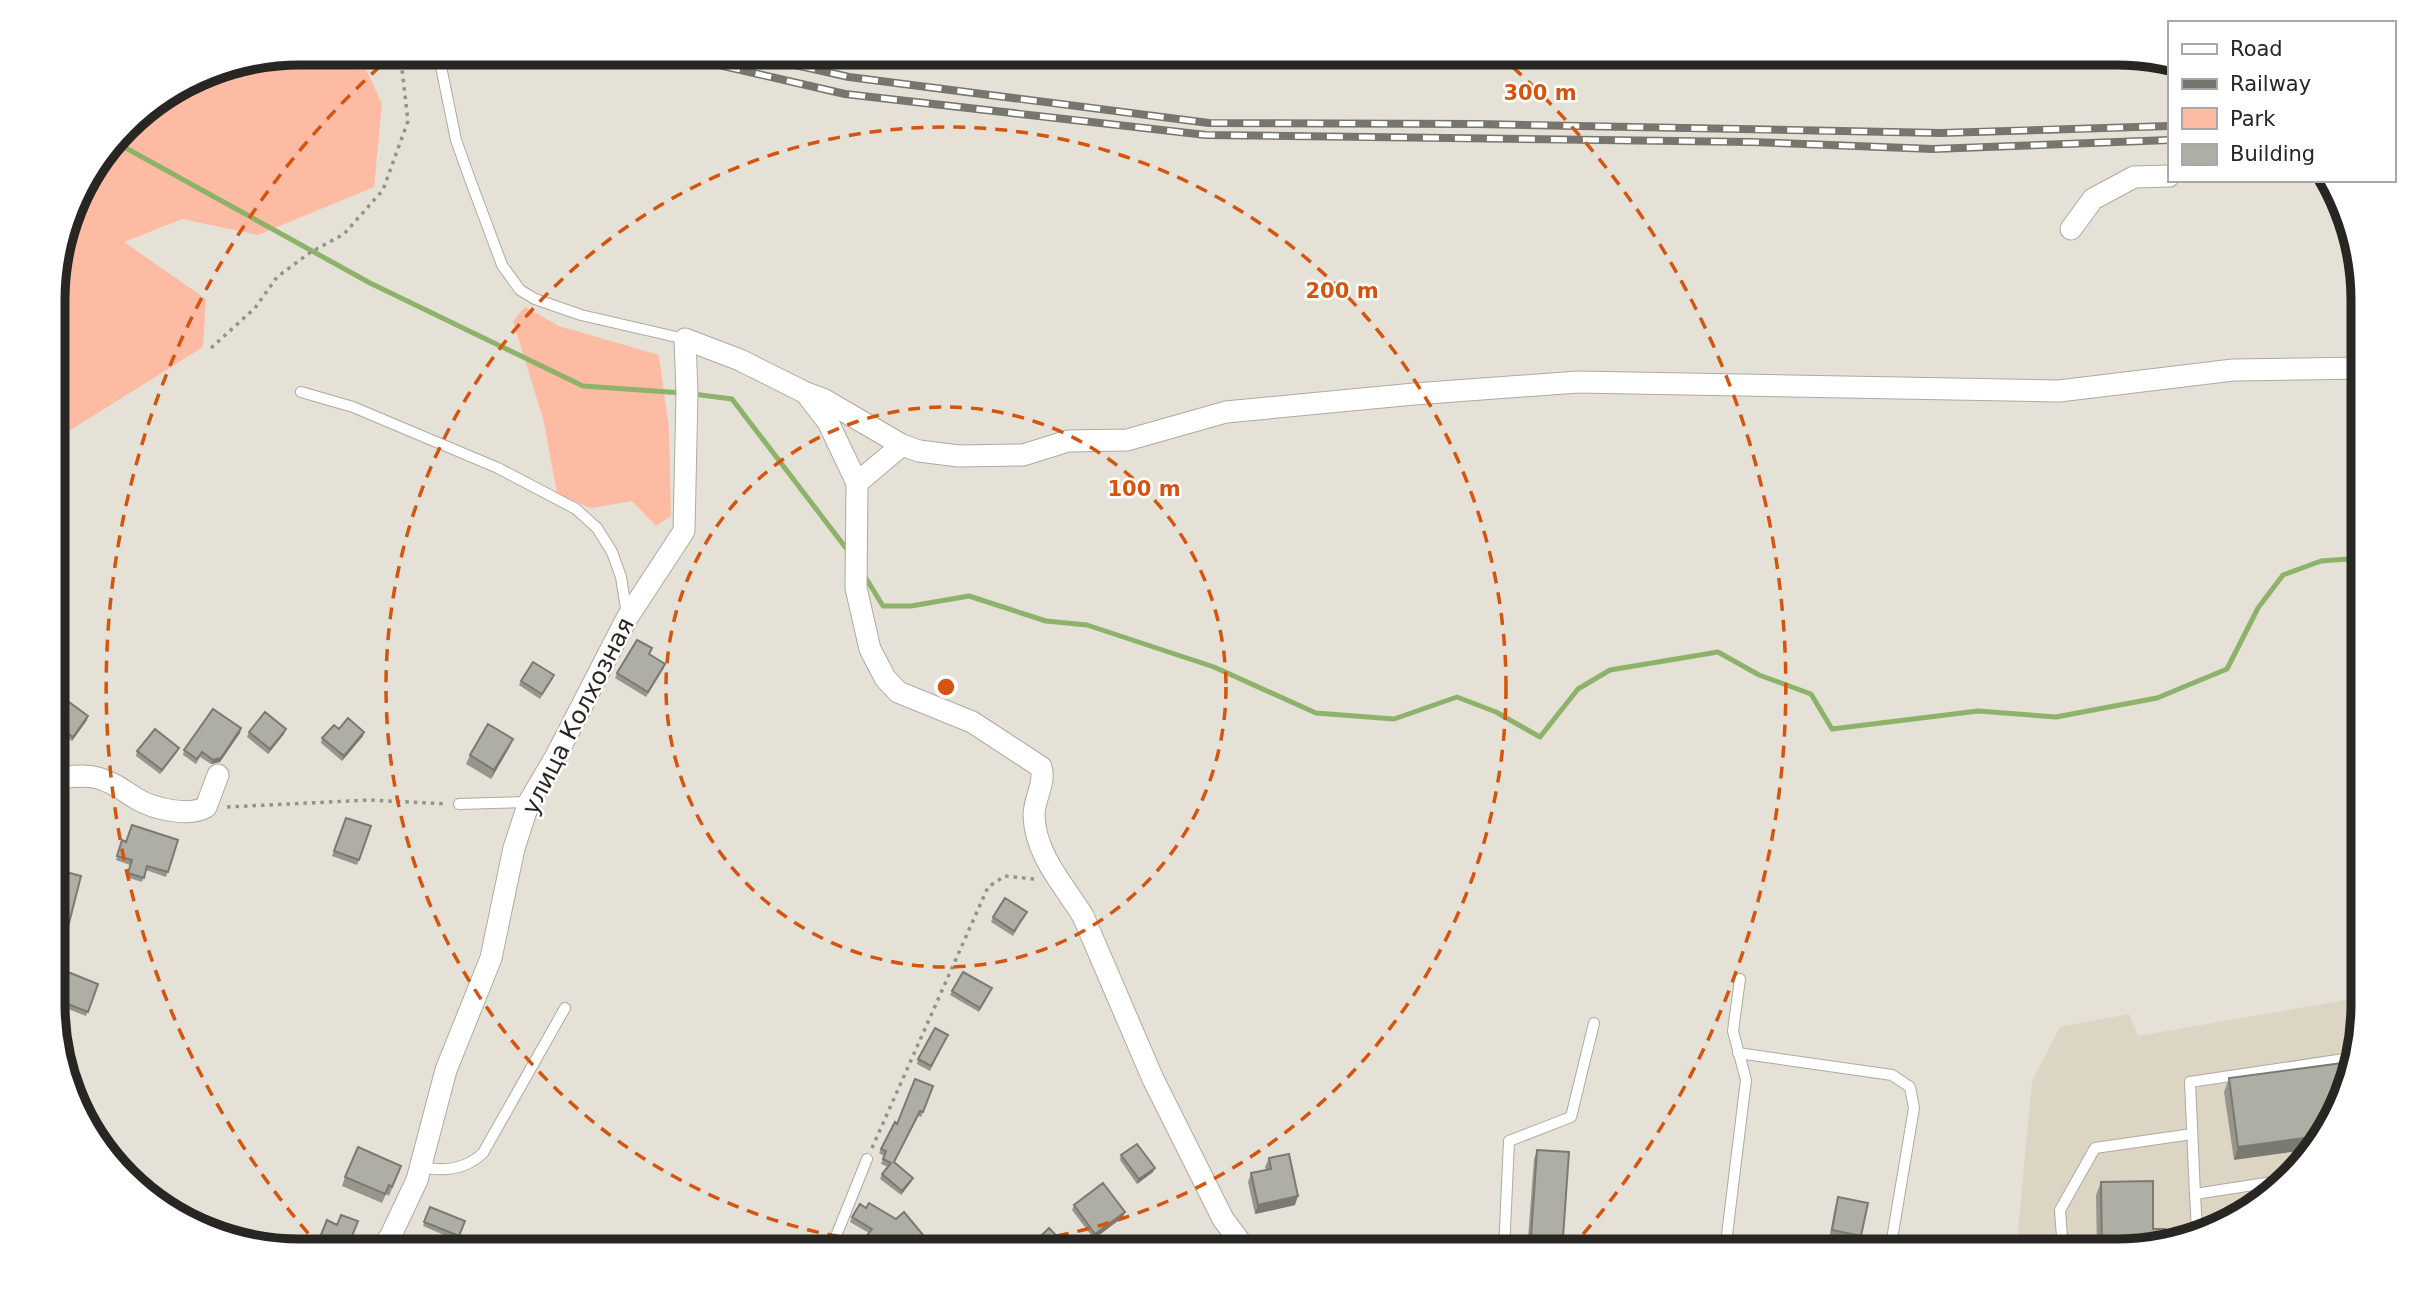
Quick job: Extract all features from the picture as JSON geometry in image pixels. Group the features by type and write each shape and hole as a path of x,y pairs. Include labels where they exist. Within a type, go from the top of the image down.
{"street":[{"path":"2071,229 2093,199 2134,177 2168,176"},
{"path":"685,339 740,360 823,399 902,445 919,451 949,455 1023,455 1068,441 1127,440 1226,412 1578,382 2059,391 2233,370 2351,368"},
{"name":"улица Колхозная","path":"388,1239 417,1180 446,1070 491,958 514,848 529,802 627,618 684,531 687,393 685,339"},
{"path":"804,392 828,422 857,483 856,587 870,649 876,663 898,692 972,722 1041,767 1043,774 1034,814 1036,830 1047,861 1083,916 1153,1079 1223,1219 1238,1239"},
{"path":"857,483 902,445"},
{"path":"65,778 97,778 125,790 140,801 163,808 190,811 204,808 218,775"}],"lane":[{"path":"441,65 456,140 471,183 502,265 520,290 535,299 580,316 685,339"},
{"path":"301,391 353,407 498,468 576,509 597,528 612,552 621,577 627,618"},
{"path":"459,804 529,802"},
{"path":"1726,1239 1745,1080 1733,1031 1740,979"},
{"path":"421,1167 453,1169 467,1165 483,1153 565,1008"},
{"path":"1505,1239 1509,1141 1571,1117 1594,1023"},
{"path":"1738,1053 1892,1075 1910,1087 1914,1108 1892,1239"},
{"path":"2197,1225 2190,1082 2345,1059"},
{"path":"2062,1239 2060,1210 2095,1149 2192,1135"},
{"path":"835,1239 867,1159"},
{"path":"2195,1194 2269,1183"}],"path":[{"path":"211,348 255,308 277,277 311,252 344,234 383,190 408,121 402,65"},
{"path":"204,808 369,800 459,804"},
{"path":"867,1159 988,887 1001,878 1010,876 1033,878 1063,889"}],"shaded area":[{"path":"2351,999 2347,1050 2339,1080 2327,1108 2312,1135 2293,1159 2247,1200 2192,1227 2162,1235 2132,1239 2017,1239 2032,1081 2060,1027 2129,1014 2138,1036"}],"green space":[{"path":"364,65 382,104 374,187 258,235 182,219 124,242 206,299 203,347 65,433 65,284 73,239 96,182 113,157 145,123 196,89 224,77 269,67"},
{"path":"525,307 559,326 659,355 669,429 671,516 656,526 632,501 591,508 557,494 544,422 513,321"}],"building":[{"path":"637,640 652,648 649,654 665,664 648,692 617,673"},
{"path":"533,662 554,675 542,694 521,681"},
{"path":"69,702 88,716 73,737 65,732 65,708"},
{"path":"213,709 241,728 221,758 213,760 202,752 197,759 184,750"},
{"path":"265,712 286,729 270,749 249,732"},
{"path":"348,718 364,732 344,756 322,738 334,725 339,729"},
{"path":"488,724 513,739 494,770 470,755"},
{"path":"155,729 179,748 162,770 137,751"},
{"path":"346,818 371,826 359,860 334,851"},
{"path":"132,825 178,840 168,872 147,866 144,878 128,873 132,860 117,856 122,840 126,842"},
{"path":"66,872 81,876 65,935"},
{"path":"1005,898 1027,912 1014,931 993,917"},
{"path":"65,971 98,984 88,1012 65,1003"},
{"path":"963,972 992,988 980,1008 952,991"},
{"path":"935,1028 948,1035 931,1066 918,1059"},
{"path":"2344,1063 2327,1108 2310,1137 2238,1147 2229,1078"},
{"path":"915,1079 933,1086 923,1112 920,1111 894,1162 913,1178 902,1191 882,1174 891,1163 883,1159 886,1151 881,1149 895,1122 897,1124"},
{"path":"1137,1144 1155,1168 1139,1179 1121,1155"},
{"path":"358,1147 401,1166 392,1187 389,1185 385,1194 345,1177"},
{"path":"1537,1150 1569,1152 1563,1239 1531,1239"},
{"path":"1289,1154 1298,1196 1258,1205 1251,1173 1271,1169 1269,1158"},
{"path":"2153,1181 2153,1229 2165,1229 2165,1234 2132,1239 2102,1239 2101,1182"},
{"path":"1103,1183 1125,1212 1095,1234 1074,1205"},
{"path":"1838,1197 1868,1203 1861,1236 1832,1230"},
{"path":"869,1203 896,1219 904,1212 926,1239 864,1239 872,1229 852,1217 860,1204 866,1208"},
{"path":"430,1207 465,1221 459,1236 424,1222"},
{"path":"341,1215 358,1221 351,1239 319,1239 327,1220 337,1225"},
{"path":"1049,1228 1060,1239 1038,1239"}],"waterway":[{"path":"122,146 370,283 583,386 683,393"},
{"path":"693,394 732,399 849,552"},
{"path":"864,575 883,606 911,606 969,596 1046,621 1087,625 1214,667 1316,713 1394,719 1457,697 1496,712 1540,737 1578,689 1610,670 1718,652 1759,675 1811,694 1832,729 1978,711 2056,717 2157,698 2227,669 2258,608 2283,575 2321,561 2351,559"}],"railway":[{"path":"719,65 845,94 1206,135 1751,142 1933,149 2168,140"},
{"path":"795,65 849,77 1209,123 1478,124 1941,133 2168,126"}]}
